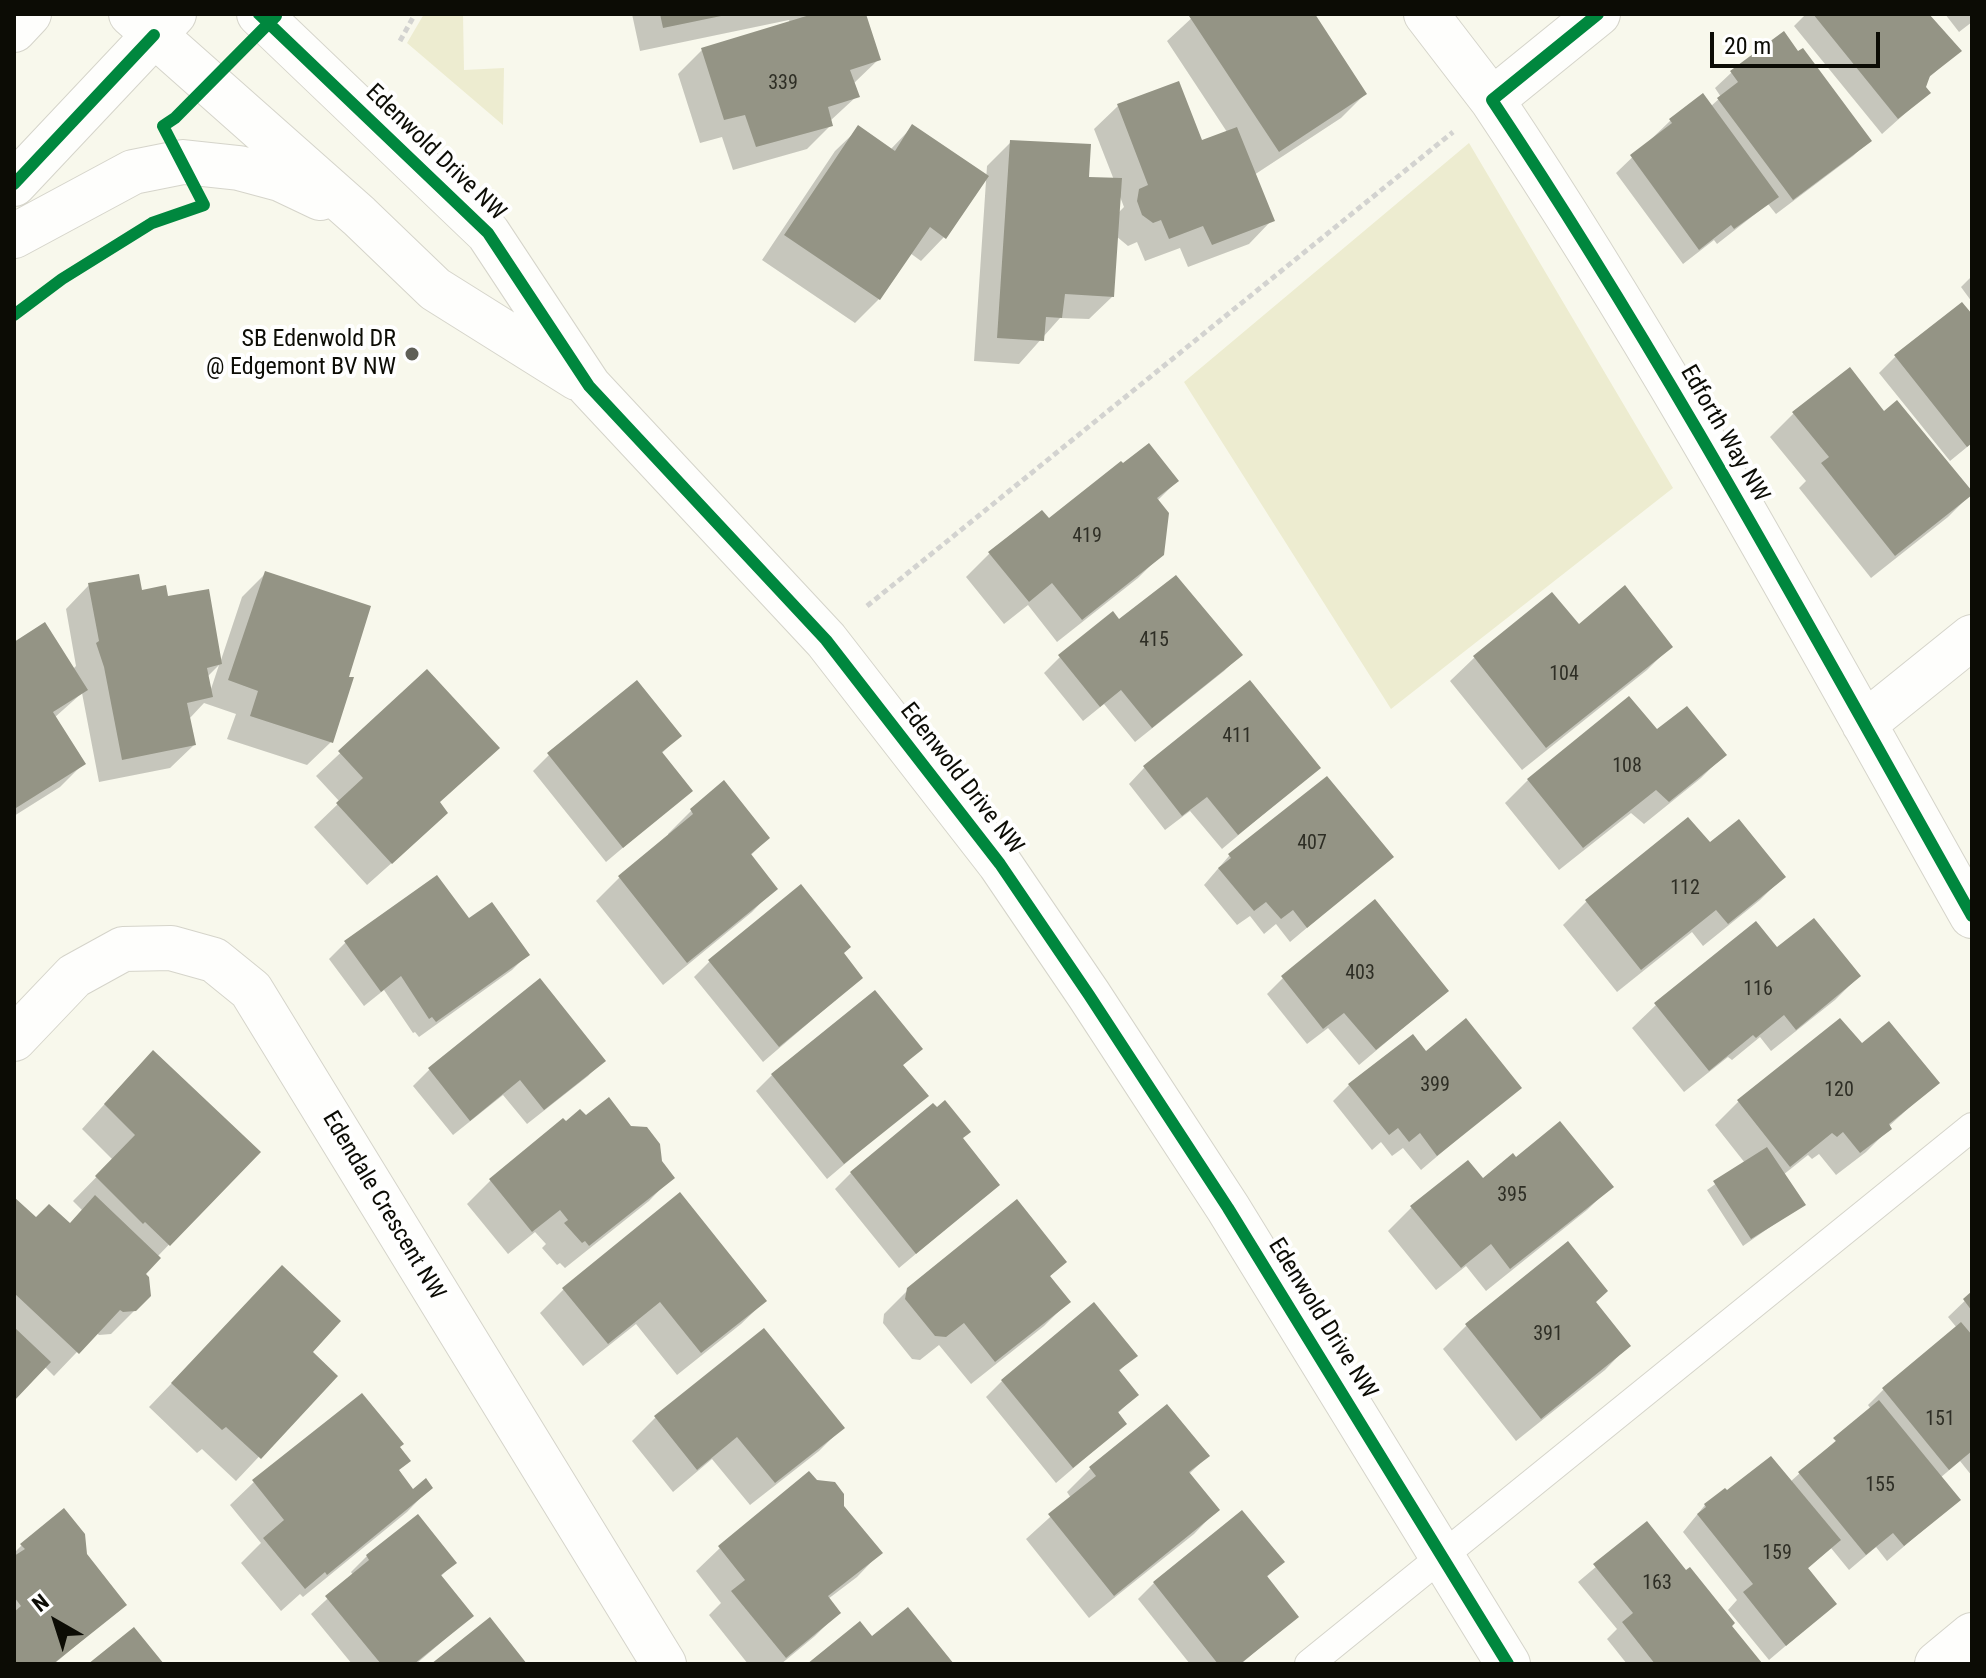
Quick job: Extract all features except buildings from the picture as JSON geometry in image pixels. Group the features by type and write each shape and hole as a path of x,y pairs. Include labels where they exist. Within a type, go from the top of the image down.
{"street":[{"path":"14,30 29,14"},
{"name":"Edenwold Drive NW","path":"259,14 488,233 589,386 826,640 1000,864 1228,1208 1508,1664"},
{"name":"Edforth Way NW","path":"1426,14 1492,100 1562,205 1643,337 1972,916"},
{"path":"1492,100 1598,14"},
{"path":"14,184 153,21"},
{"name":"Edenwold Drive NW","path":"153,21 435,289 589,386"},
{"path":"14,236 133,172 183,162 239,168 280,179 359,216"},
{"path":"1864,724 1972,637"},
{"name":"Edendale Crescent NW","path":"14,1039 74,976 123,949 171,948 214,960 251,990 664,1664"},
{"path":"1937,1664 1972,1635"}],"lane":[{"path":"1309,1664 1972,1127"}],"path":[{"path":"400,41 415,14"},
{"path":"826,640 1492,100"}],"green space":[{"path":"424,14 463,14 464,70 504,68 503,125 407,43"},
{"path":"1469,143 1673,488 1391,709 1184,382"}],"cycle path":[{"path":"259,14 488,233 589,386 826,640 1000,864 1228,1208 1508,1664"},
{"path":"1598,14 1492,100 1557,199 1680,401 1972,916"},
{"path":"14,315 62,279 152,223 204,205 163,126 175,118 276,16"},
{"path":"14,184 154,35"}],"place":[{"name":"SB Edenwold DR @ Edgemont BV NW","path":"412,354"}]}
